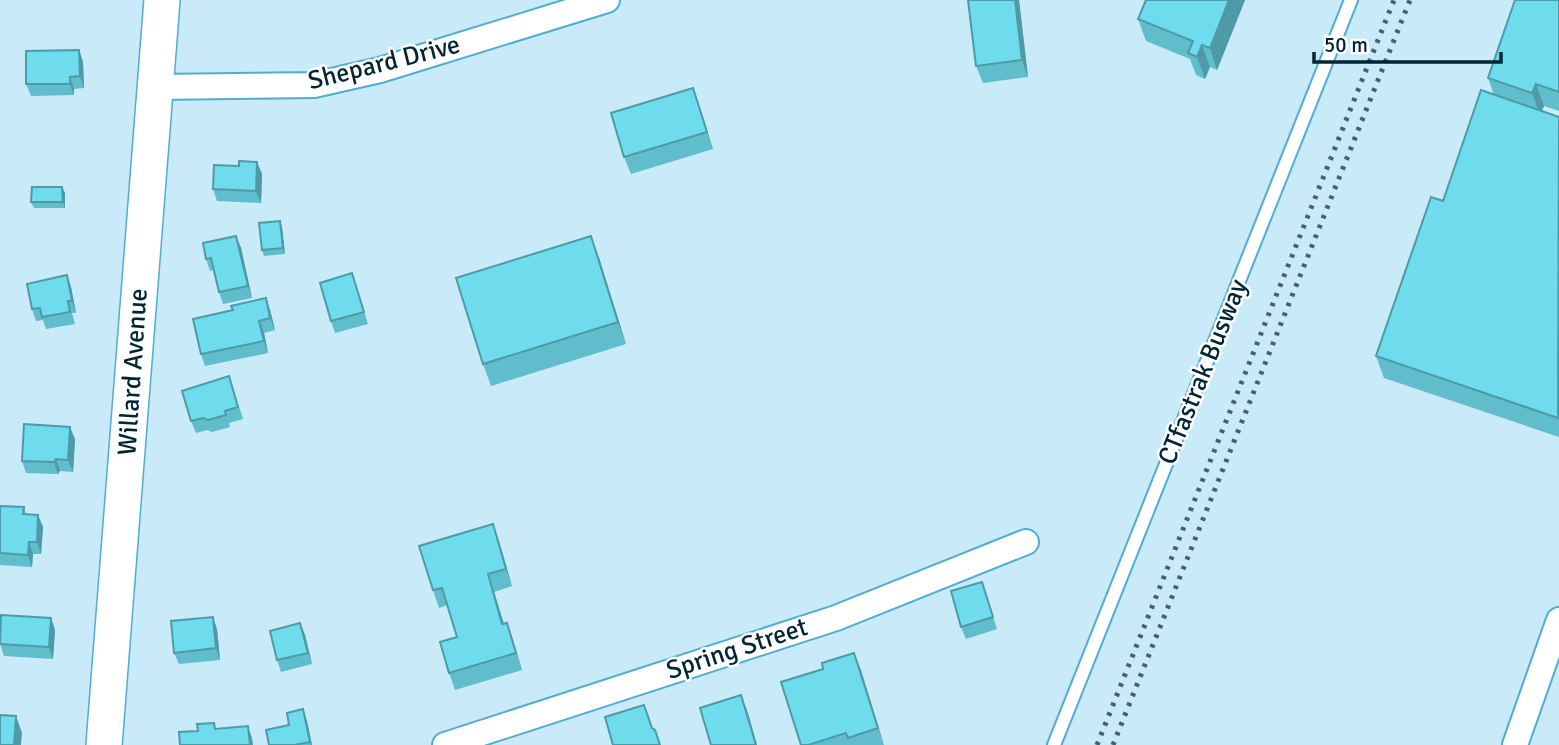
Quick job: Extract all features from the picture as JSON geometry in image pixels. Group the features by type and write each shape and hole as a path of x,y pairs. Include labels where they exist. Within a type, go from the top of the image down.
{"main road":[{"name":"Willard Avenue","path":"104,745 162,0"}],"street":[{"name":"Shepard Drive","path":"155,87 314,85 380,70 607,0"},
{"name":"Spring Street","path":"444,745 836,618 1026,542"},
{"path":"1515,745 1559,620"}],"lane":[{"name":"CTfastrak Busway","path":"1054,745 1351,0"}],"building":[{"path":"968,0 1015,0 1022,60 976,66"},
{"path":"1146,0 1229,0 1210,48 1202,45 1197,57 1188,53 1193,41 1138,19"},
{"path":"1515,0 1559,0 1559,92 1536,84 1532,93 1488,78"},
{"path":"79,50 80,76 70,77 70,84 26,84 26,51"},
{"path":"693,88 707,132 624,157 611,113"},
{"path":"1481,90 1559,117 1558,418 1376,356 1431,197 1443,201"},
{"path":"239,161 257,162 256,191 213,189 214,165 239,166"},
{"path":"32,187 62,187 63,202 31,202"},
{"path":"280,221 283,248 262,250 259,223"},
{"path":"236,236 248,286 219,292 211,258 206,259 203,243"},
{"path":"591,236 618,322 483,364 456,278"},
{"path":"352,273 364,312 331,321 320,283"},
{"path":"67,275 72,301 68,301 70,312 42,317 40,308 32,309 27,284"},
{"path":"266,298 270,318 259,321 264,341 201,354 193,319 233,310 231,306"},
{"path":"229,376 238,407 225,411 226,415 191,421 182,391"},
{"path":"24,424 70,427 68,460 22,461"},
{"path":"0,506 24,507 23,514 38,515 37,542 29,542 28,555 0,553"},
{"path":"493,524 506,569 488,574 502,624 507,623 516,653 449,673 440,642 457,637 442,588 433,590 419,546"},
{"path":"982,582 993,617 961,627 951,591"},
{"path":"1,615 51,618 49,647 0,644"},
{"path":"213,617 216,648 174,653 171,621"},
{"path":"300,623 308,653 277,660 270,631"},
{"path":"854,653 878,728 848,738 846,733 801,745 781,682 823,669 822,663"},
{"path":"741,695 756,745 711,745 700,708"},
{"path":"644,705 660,745 613,745 605,717"},
{"path":"303,709 310,742 269,745 266,730 289,725 287,713"},
{"path":"0,715 16,716 14,745 0,745"},
{"path":"214,723 215,729 248,726 250,745 180,745 179,732 198,731 197,724"}],"railway":[{"path":"1097,745 1394,0"},
{"path":"1113,745 1410,0"}]}
